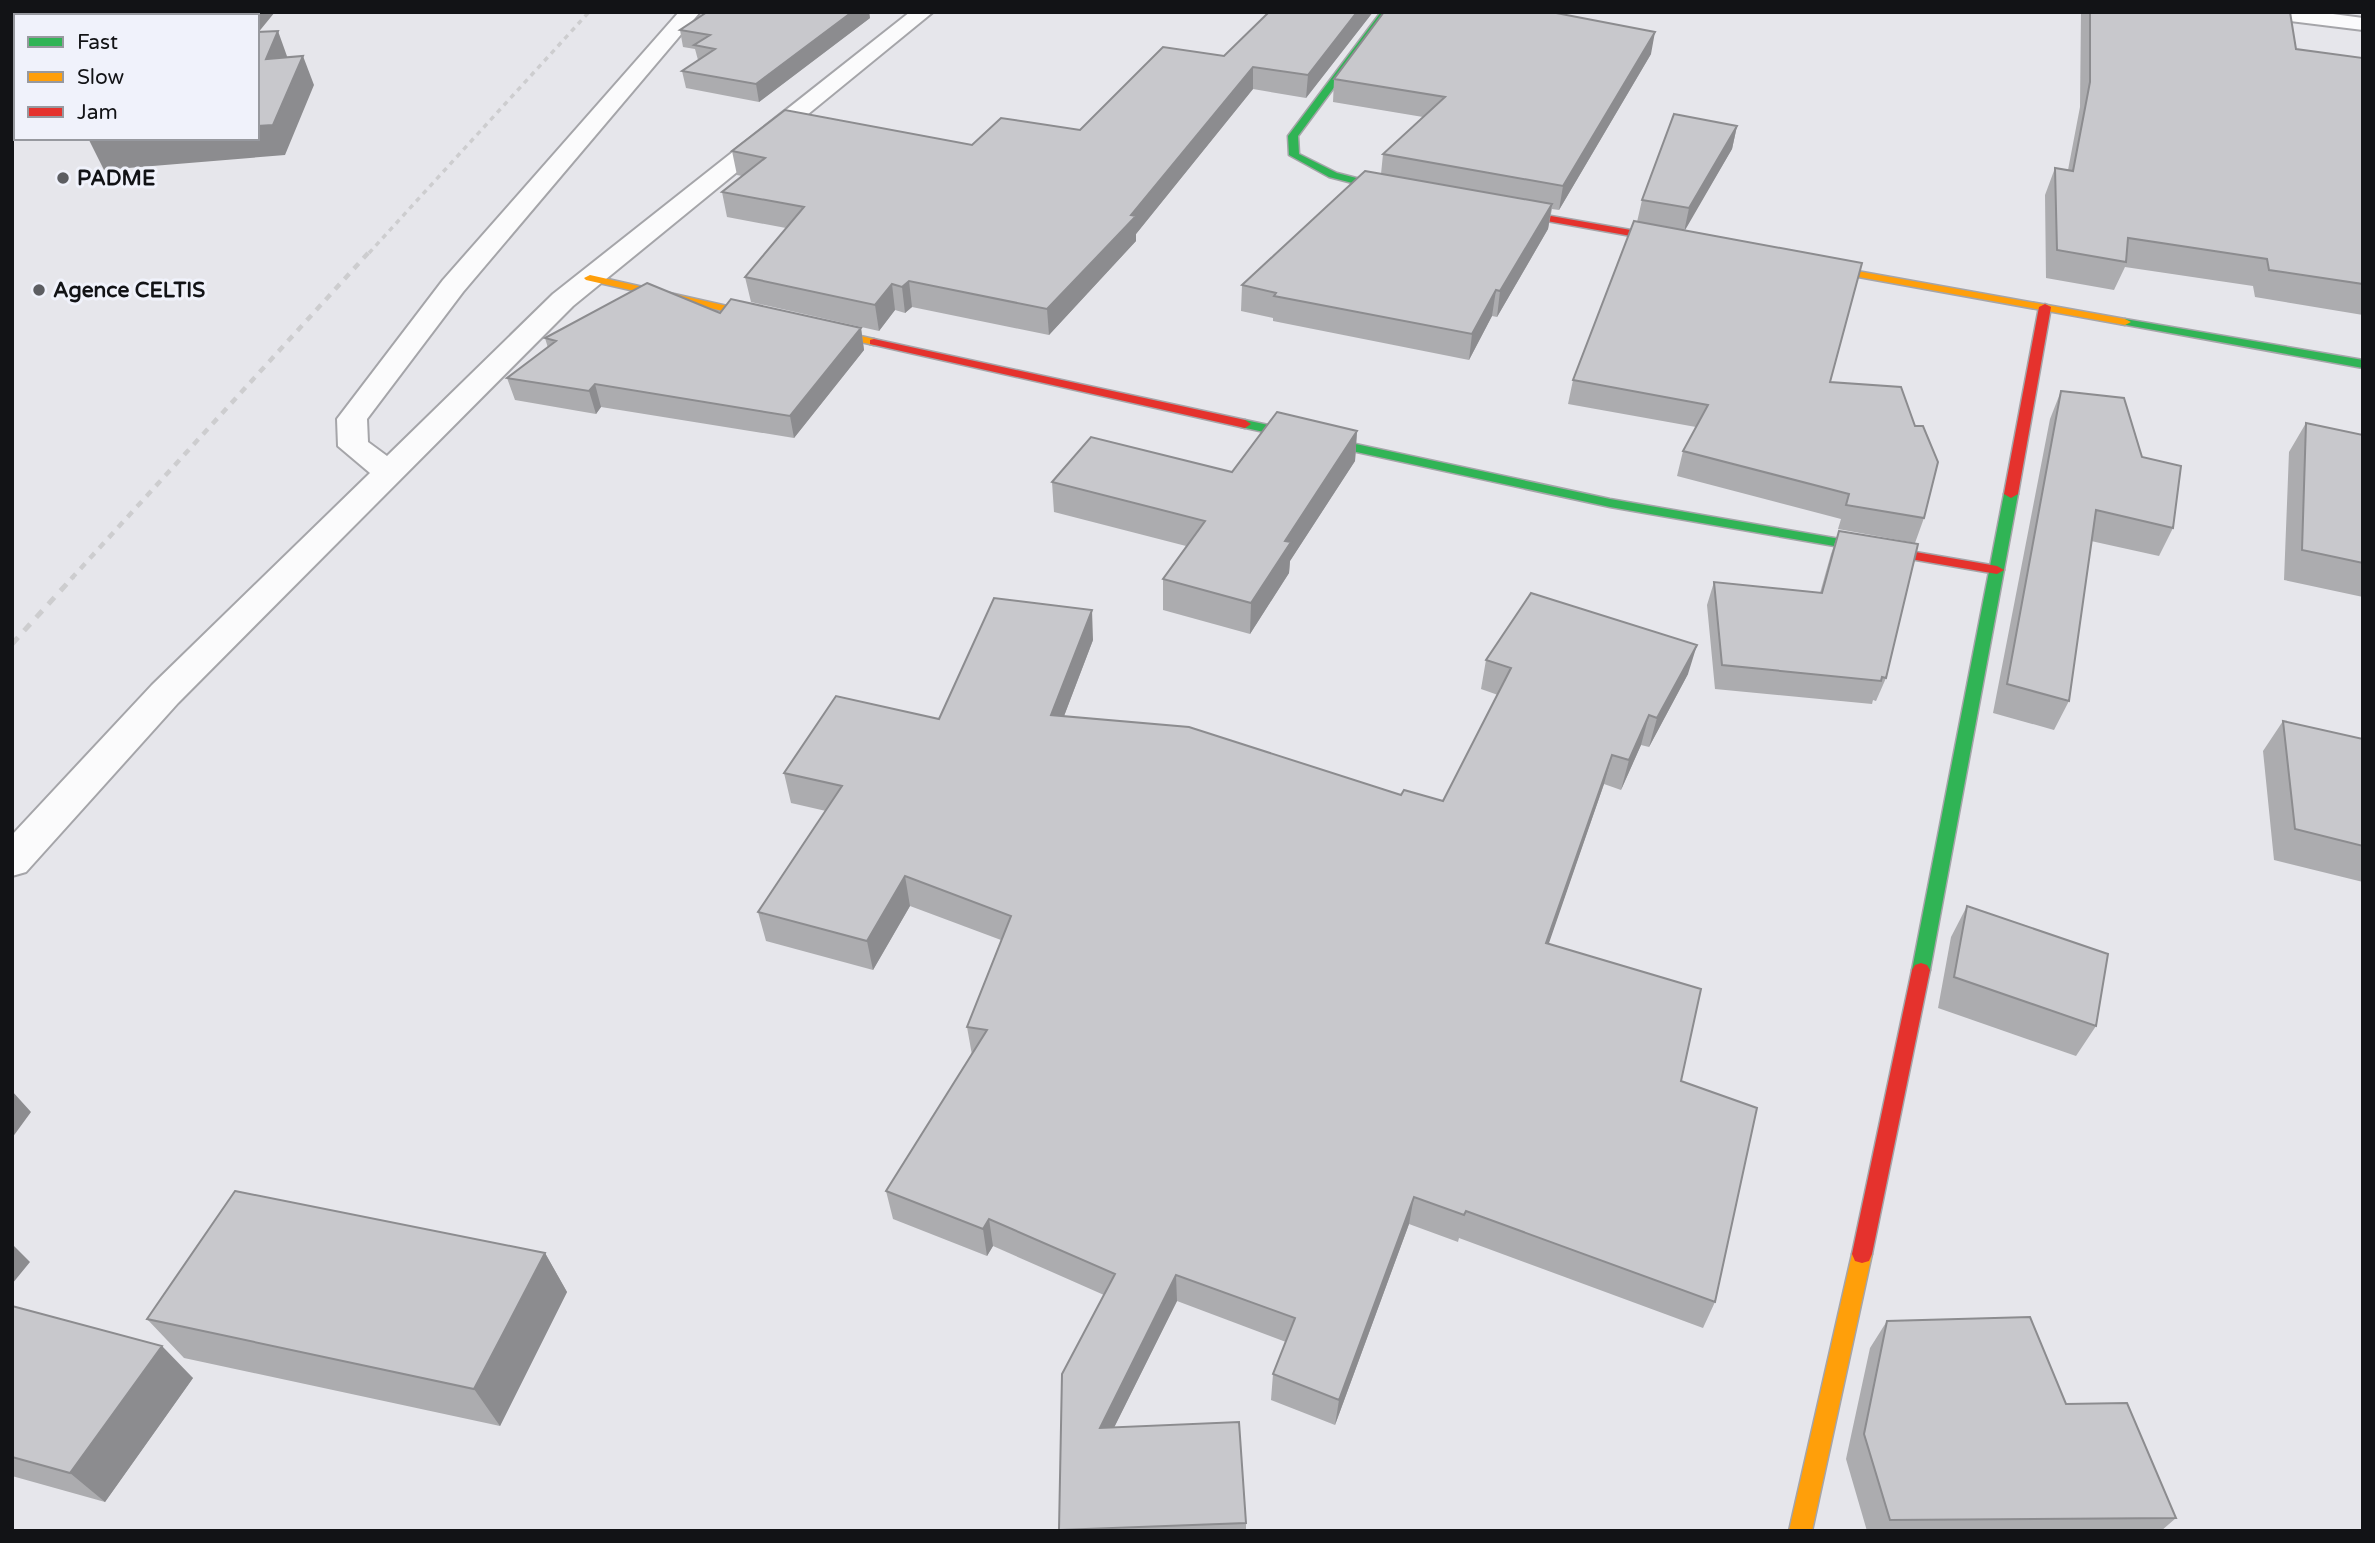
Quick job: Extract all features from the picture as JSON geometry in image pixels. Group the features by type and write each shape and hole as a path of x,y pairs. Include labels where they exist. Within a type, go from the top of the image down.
{"main road":[{"path":"1386,12 1293,136 1294,155 1317,170 1366,186 1420,196"},
{"path":"1488,208 1705,246"},
{"path":"1787,261 2363,363"},
{"path":"590,278 1164,407 1610,503 1997,570"},
{"path":"1800,1531 1885,1150 2045,307"}],"street":[{"path":"390,472 353,446 352,419 453,286 690,12"},
{"path":"12,861 165,694 554,309 923,12"},
{"path":"2265,12 2363,24"}],"building":[{"path":"130,12 241,12 240,14 128,14"},
{"path":"707,12 852,12 756,84 682,71 715,49 694,45 710,35 680,30"},
{"path":"1269,12 1357,12 1308,75 1253,67 1131,215 1136,216 1047,309 909,281 902,287 892,284 875,305 745,277 804,207 722,192 765,158 732,151 785,110 972,145 1001,118 1080,130 1163,47 1224,56"},
{"path":"1384,12 1551,12 1655,32 1563,186 1383,154 1445,97 1334,79"},
{"path":"2090,12 2290,12 2296,49 2363,58 2363,284 2269,270 2267,259 2128,238 2126,262 2057,250 2055,168 2073,171 2090,82"},
{"path":"278,31 266,59 303,56 273,125 259,126 259,32"},
{"path":"1674,114 1737,126 1689,208 1642,200"},
{"path":"1365,171 1552,204 1500,291 1496,290 1472,334 1274,296 1276,293 1242,285"},
{"path":"1634,221 1862,263 1830,382 1901,387 1915,426 1923,426 1938,462 1924,518 1846,505 1849,494 1683,451 1708,405 1573,380"},
{"path":"647,283 720,313 731,299 861,328 790,416 595,384 589,391 507,378 556,341 545,338"},
{"path":"2061,391 2124,398 2142,457 2181,466 2173,528 2096,510 2069,701 2007,684"},
{"path":"1277,412 1357,431 1285,541 1291,542 1251,603 1163,579 1205,521 1052,482 1091,437 1232,472"},
{"path":"2306,423 2363,435 2363,563 2302,550"},
{"path":"1839,531 1918,544 1886,678 1882,677 1881,681 1722,665 1714,582 1822,593"},
{"path":"1531,593 1697,645 1657,718 1649,715 1629,760 1612,755 1546,943 1701,989 1681,1081 1757,1108 1715,1302 1466,1211 1464,1215 1414,1197 1339,1400 1273,1374 1295,1318 1176,1275 1100,1428 1239,1422 1246,1523 1059,1530 1062,1374 1115,1274 989,1219 983,1229 886,1191 987,1030 967,1027 1011,916 905,876 867,941 758,912 842,786 784,773 836,696 939,719 994,598 1092,610 1051,715 1189,727 1401,795 1404,790 1443,801 1511,668 1486,660"},
{"path":"2283,721 2363,739 2363,846 2295,829"},
{"path":"1967,906 2108,954 2096,1026 1954,977"},
{"path":"235,1191 545,1253 474,1389 147,1319"},
{"path":"12,1306 162,1346 70,1473 12,1457"},
{"path":"2030,1317 2066,1404 2127,1403 2176,1518 1890,1520 1864,1434 1887,1321"}],"railway":[{"path":"369,253 589,12"},
{"path":"71,579 370,251"},
{"path":"12,644 73,577"}],"traffic: fast":[{"path":"1386,12 1293,136 1294,155 1333,175 1403,193"},
{"path":"2125,322 2363,364"},
{"path":"1245,424 1610,503 1892,552"},
{"path":"1921,970 2011,494"}],"traffic: slow":[{"path":"1807,265 2125,322"},
{"path":"590,278 874,342"},
{"path":"1800,1531 1862,1254"}],"traffic: jam":[{"path":"1500,210 1682,242"},
{"path":"2011,494 2045,307"},
{"path":"874,342 1245,424"},
{"path":"1892,552 1997,570"},
{"path":"1862,1254 1921,970"}],"place":[{"name":"PADME","path":"63,178"},
{"name":"Agence CELTIS","path":"39,290"}]}
